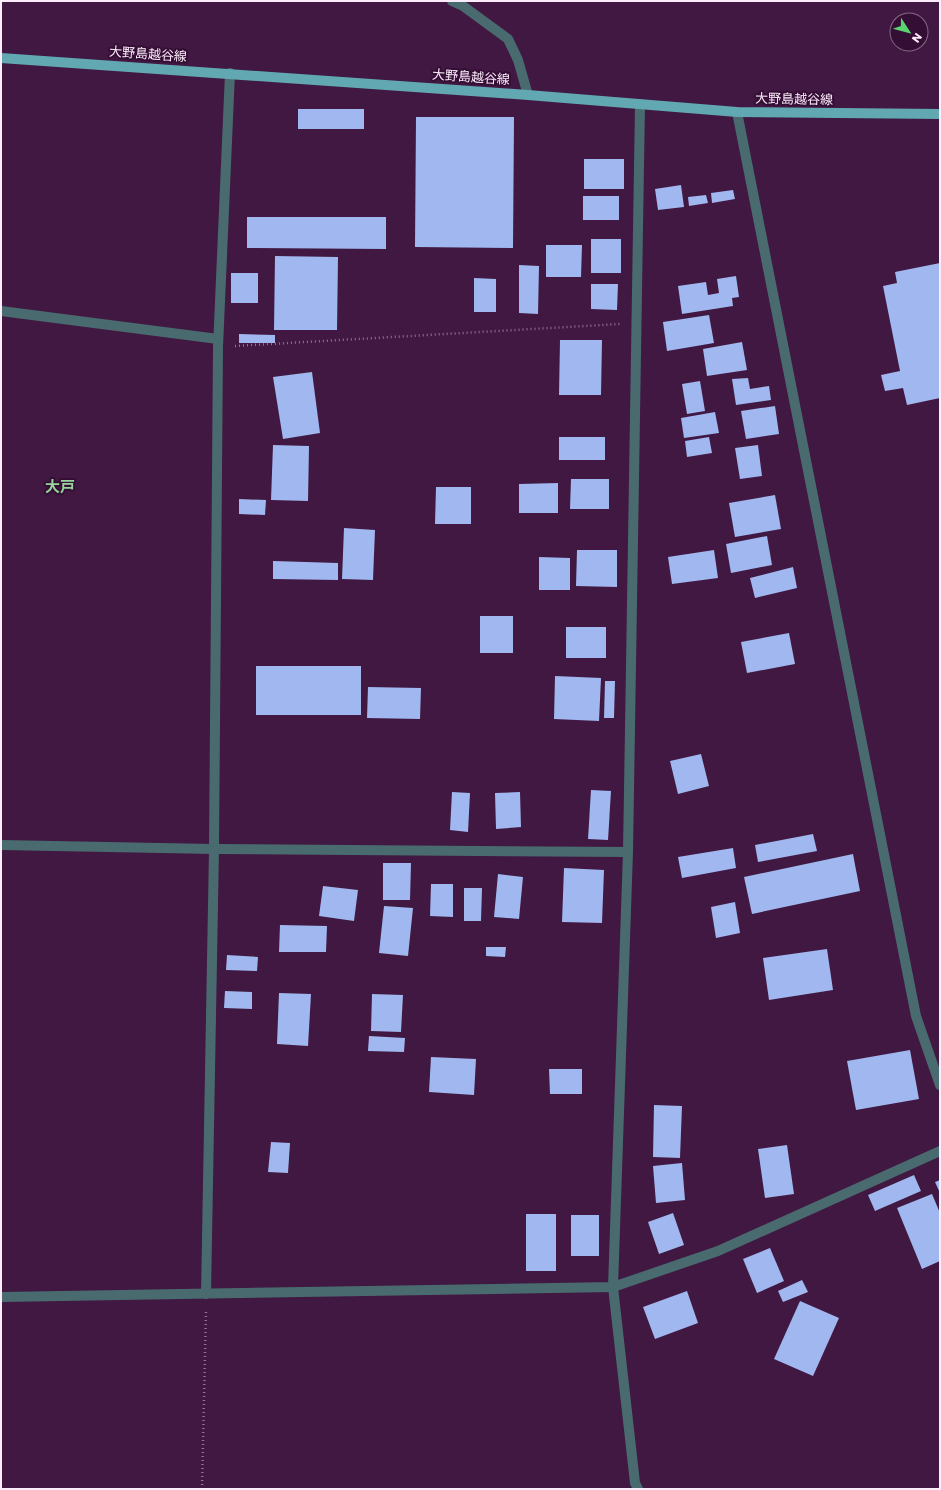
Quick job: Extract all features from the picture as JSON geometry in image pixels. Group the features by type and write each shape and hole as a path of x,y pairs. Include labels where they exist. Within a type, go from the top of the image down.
{"main road":[{"name":"大野島越谷線","path":"1,58 528,94 737,112 940,114"}],"street":[{"path":"452,1 463,6 508,39 518,60 528,94"},
{"path":"206,1294 214,849 218,343 230,73"},
{"path":"638,1489 635,1483 613,1287 628,852 640,104"},
{"path":"737,112 916,1016 940,1085"},
{"path":"1,311 218,343"},
{"path":"1,845 214,849 628,852"},
{"path":"1,1297 613,1287 718,1251 940,1151"}],"path":[{"path":"218,343 636,323"},
{"path":"202,1489 206,1294"}],"building":[{"path":"298,109 364,109 364,129 298,129"},
{"path":"416,117 514,117 513,248 415,247"},
{"path":"584,159 624,159 624,189 584,189"},
{"path":"681,185 684,207 658,210 655,189"},
{"path":"733,190 735,199 712,203 711,193"},
{"path":"706,195 708,203 689,206 688,197"},
{"path":"583,196 619,196 619,220 583,220"},
{"path":"247,217 386,217 386,249 247,248"},
{"path":"591,239 621,239 621,273 591,273"},
{"path":"546,245 582,245 581,277 546,277"},
{"path":"275,256 338,257 337,330 274,330"},
{"path":"940,263 940,398 907,405 903,388 885,391 881,375 900,371 883,286 897,283 895,272"},
{"path":"519,265 539,266 538,314 519,313"},
{"path":"231,273 258,273 258,303 231,303"},
{"path":"736,276 739,297 732,298 733,306 682,314 678,286 706,282 708,295 719,293 717,279"},
{"path":"474,278 496,279 496,312 474,312"},
{"path":"591,284 618,284 617,310 591,309"},
{"path":"709,315 714,343 667,351 663,322"},
{"path":"239,334 275,335 275,343 239,343"},
{"path":"560,340 602,340 601,395 559,395"},
{"path":"742,342 747,370 707,376 703,349"},
{"path":"312,372 320,433 283,439 273,377"},
{"path":"748,378 750,389 769,386 771,400 736,405 732,379"},
{"path":"700,381 705,411 687,414 682,384"},
{"path":"775,406 779,434 746,439 741,411"},
{"path":"715,412 719,433 684,438 681,418"},
{"path":"559,437 605,437 605,460 559,460"},
{"path":"709,437 712,453 687,457 685,441"},
{"path":"273,445 309,446 308,501 271,500"},
{"path":"758,445 762,476 740,479 735,448"},
{"path":"571,479 609,479 609,509 570,509"},
{"path":"558,483 558,513 519,513 519,484"},
{"path":"436,487 471,487 471,524 435,524"},
{"path":"775,495 781,529 735,537 729,503"},
{"path":"239,499 266,500 265,515 239,514"},
{"path":"344,528 375,530 373,580 342,579"},
{"path":"767,536 772,565 731,573 726,544"},
{"path":"577,550 617,550 617,587 576,586"},
{"path":"714,550 718,578 672,584 668,557"},
{"path":"539,557 570,558 570,590 539,590"},
{"path":"273,561 338,563 338,580 273,579"},
{"path":"793,567 797,588 755,598 750,578"},
{"path":"480,616 513,616 513,653 480,653"},
{"path":"566,627 606,627 606,658 566,658"},
{"path":"789,633 795,664 747,673 741,642"},
{"path":"256,666 361,666 361,715 256,715"},
{"path":"555,676 601,678 599,721 554,719"},
{"path":"605,681 615,681 614,718 604,718"},
{"path":"368,687 421,688 420,719 367,718"},
{"path":"701,754 709,786 678,794 670,761"},
{"path":"591,790 611,791 608,840 588,839"},
{"path":"452,792 470,793 468,832 450,830"},
{"path":"520,792 521,827 496,829 495,793"},
{"path":"813,834 817,851 758,862 755,845"},
{"path":"733,848 736,868 682,878 678,857"},
{"path":"853,854 860,891 752,914 744,877"},
{"path":"383,863 411,863 410,900 383,900"},
{"path":"564,868 604,870 602,923 562,922"},
{"path":"498,874 523,877 519,919 494,917"},
{"path":"431,884 453,884 453,917 430,916"},
{"path":"323,886 358,890 354,921 319,916"},
{"path":"464,888 482,888 481,921 464,921"},
{"path":"735,902 740,933 716,938 711,907"},
{"path":"384,906 413,908 408,956 379,953"},
{"path":"280,925 327,926 326,952 279,952"},
{"path":"486,947 506,947 505,957 486,956"},
{"path":"827,949 833,990 769,1000 763,958"},
{"path":"227,955 258,957 257,971 226,970"},
{"path":"225,991 252,992 252,1009 224,1008"},
{"path":"279,993 311,994 308,1046 277,1044"},
{"path":"372,994 403,995 401,1032 371,1031"},
{"path":"369,1036 405,1038 404,1052 368,1051"},
{"path":"910,1050 919,1099 856,1110 847,1061"},
{"path":"431,1057 476,1059 474,1095 429,1092"},
{"path":"549,1069 582,1069 582,1094 550,1094"},
{"path":"654,1105 682,1106 680,1158 653,1157"},
{"path":"271,1142 290,1143 288,1173 268,1172"},
{"path":"787,1145 794,1194 765,1198 758,1149"},
{"path":"682,1163 685,1200 656,1203 653,1166"},
{"path":"914,1175 921,1191 875,1211 868,1195"},
{"path":"940,1180 940,1193 935,1182"},
{"path":"932,1194 940,1213 940,1261 922,1269 897,1208"},
{"path":"673,1213 684,1245 659,1254 648,1222"},
{"path":"526,1214 556,1214 556,1271 526,1271"},
{"path":"571,1215 599,1215 599,1256 571,1256"},
{"path":"770,1248 784,1281 757,1293 743,1259"},
{"path":"802,1280 808,1292 783,1302 778,1291"},
{"path":"687,1291 698,1323 655,1339 643,1307"},
{"path":"800,1301 839,1318 813,1376 774,1359"}],"district":[{"name":"大戸","path":"60,486"}]}
